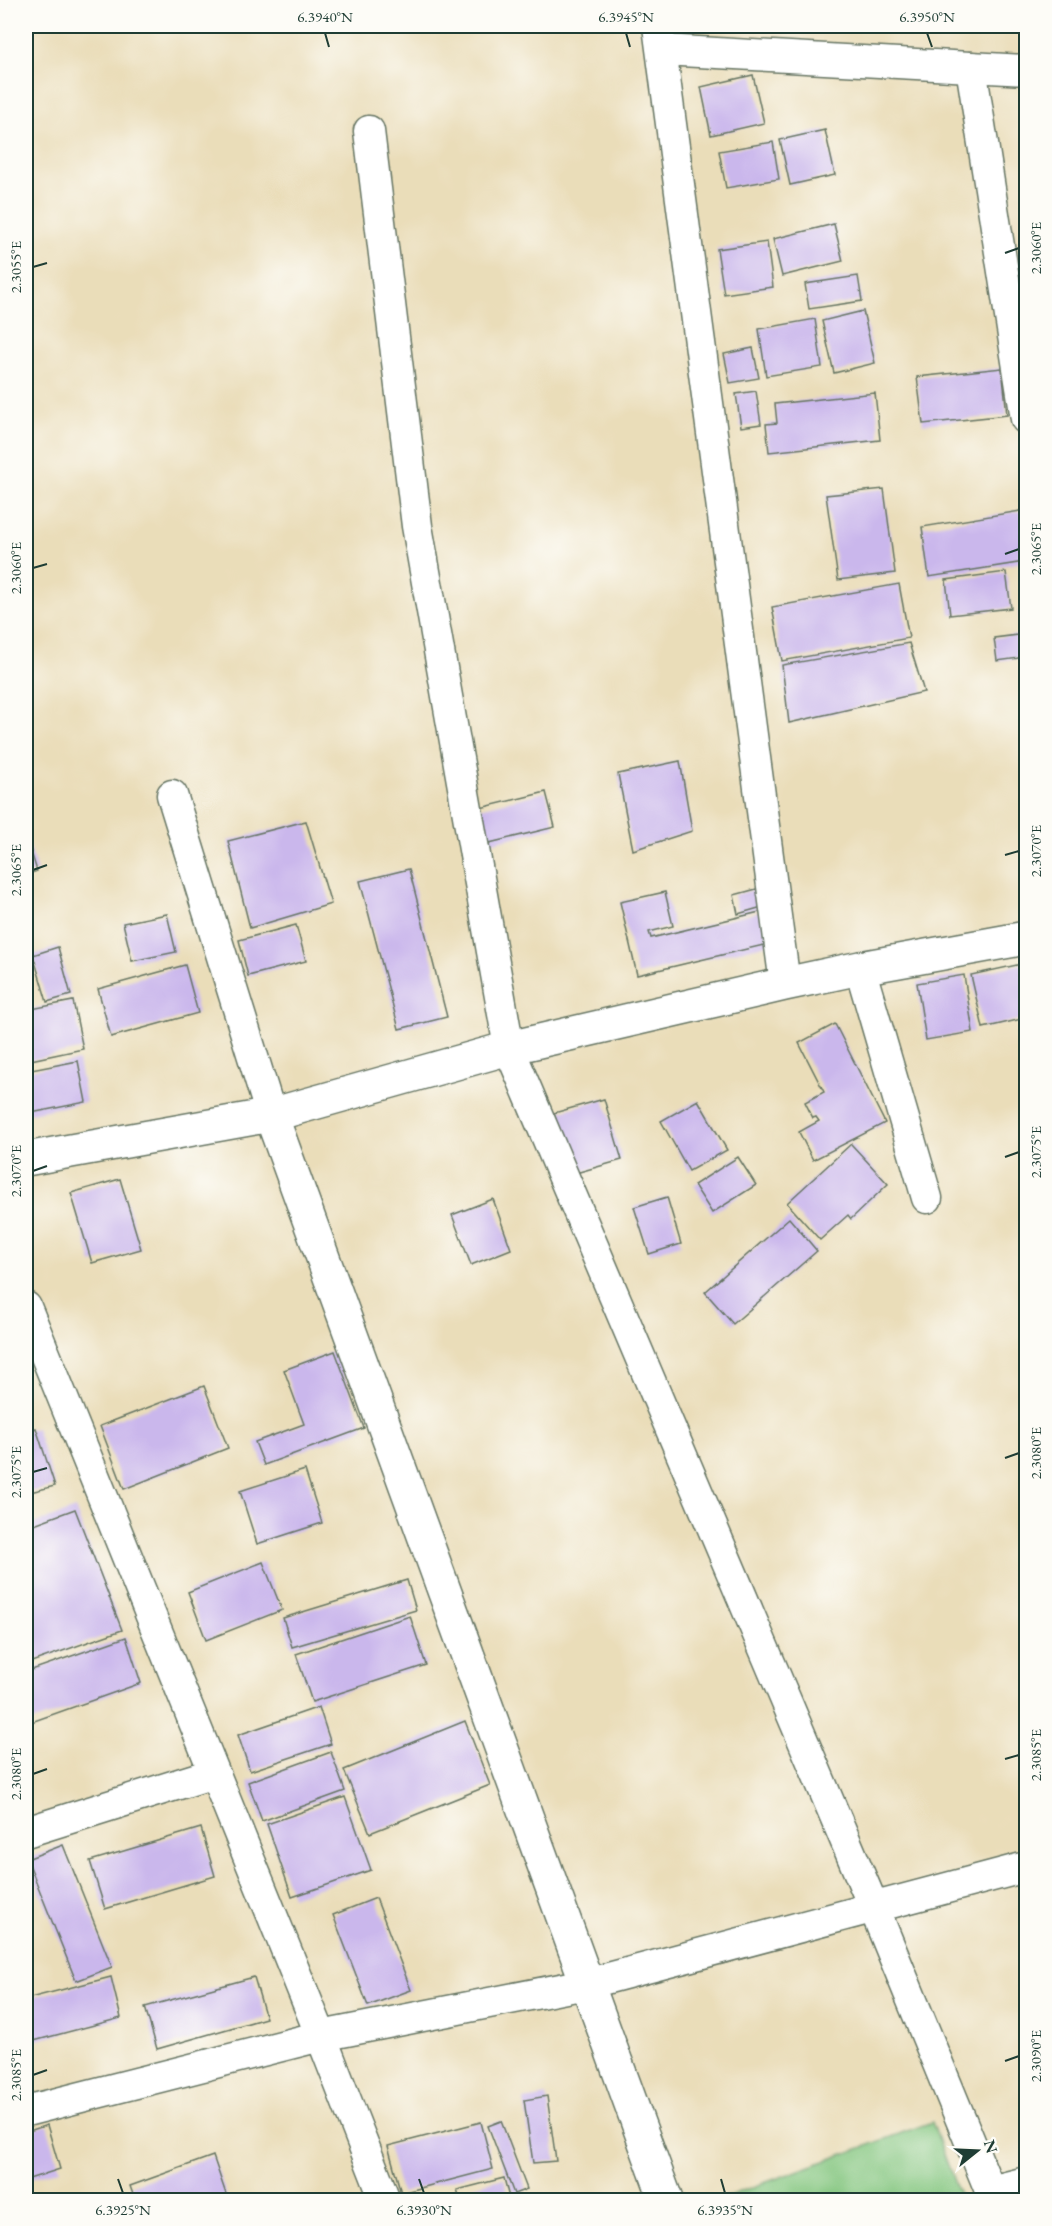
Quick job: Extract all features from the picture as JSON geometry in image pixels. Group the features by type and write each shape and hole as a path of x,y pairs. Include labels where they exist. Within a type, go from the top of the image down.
{"street":[{"path":"785,984 660,38 971,67 1026,70"},
{"path":"971,67 1026,418"},
{"path":"369,131 417,526 509,1048 874,1908 992,2196 1026,2182"},
{"path":"171,795 271,1115 666,2200"},
{"path":"26,1159 271,1115 509,1048 860,968 1026,938"},
{"path":"860,968 927,1198"},
{"path":"26,1307 385,2200"},
{"path":"26,1832 214,1773"},
{"path":"26,2112 321,2036 586,1984 1026,1867"}],"green space":[{"path":"932,2122 961,2200 717,2200"}],"building":[{"path":"753,75 764,123 711,135 701,87"},
{"path":"825,130 835,175 790,185 780,140"},
{"path":"773,142 779,179 726,188 719,151"},
{"path":"834,224 843,261 782,276 773,239"},
{"path":"767,242 773,287 724,294 717,249"},
{"path":"858,276 862,301 809,309 805,284"},
{"path":"863,311 875,363 834,373 822,321"},
{"path":"815,319 822,367 766,376 759,329"},
{"path":"753,348 759,378 730,383 724,354"},
{"path":"1002,368 1007,415 923,424 917,377"},
{"path":"756,391 761,424 741,427 736,394"},
{"path":"875,393 880,440 769,452 766,424 777,423 775,404"},
{"path":"884,489 895,573 838,580 826,495"},
{"path":"1026,510 1024,562 929,577 922,527"},
{"path":"1006,572 1011,608 950,615 946,580"},
{"path":"899,584 909,638 782,661 772,607"},
{"path":"1019,609 1026,609 1026,631 1019,631"},
{"path":"1026,634 1026,657 997,661 994,638"},
{"path":"909,643 924,692 789,723 782,665"},
{"path":"680,761 692,831 633,850 618,774"},
{"path":"546,792 555,827 485,844 476,809"},
{"path":"306,821 331,904 250,928 228,841"},
{"path":"26,836 37,871 26,875"},
{"path":"409,869 447,1017 399,1029 360,881"},
{"path":"764,887 769,905 738,914 734,895"},
{"path":"665,892 673,926 649,932 651,938 764,911 772,943 637,975 620,902"},
{"path":"167,914 176,952 132,961 123,923"},
{"path":"296,925 306,961 248,976 239,940"},
{"path":"58,947 71,995 47,1002 33,955"},
{"path":"1026,963 1026,1018 983,1028 971,975"},
{"path":"185,965 198,1013 111,1037 98,989"},
{"path":"964,975 973,1032 926,1040 917,983"},
{"path":"73,1001 83,1049 26,1061 26,1010"},
{"path":"835,1024 885,1123 813,1160 799,1132 819,1121 816,1117 813,1118 805,1102 824,1092 799,1043"},
{"path":"78,1061 86,1102 26,1114 26,1071"},
{"path":"604,1099 622,1160 572,1174 554,1113"},
{"path":"698,1100 727,1150 689,1171 661,1121"},
{"path":"851,1144 888,1184 851,1219 848,1215 820,1240 787,1203"},
{"path":"738,1157 756,1185 712,1213 694,1185"},
{"path":"120,1179 141,1249 92,1263 71,1193"},
{"path":"667,1197 681,1244 649,1254 634,1207"},
{"path":"493,1199 511,1249 471,1265 452,1215"},
{"path":"789,1218 817,1251 733,1324 705,1292"},
{"path":"335,1351 364,1428 264,1465 255,1442 304,1424 284,1370"},
{"path":"204,1386 228,1448 124,1489 100,1426"},
{"path":"36,1428 55,1486 26,1493 26,1431"},
{"path":"305,1470 322,1523 257,1544 240,1491"},
{"path":"75,1509 122,1630 26,1664 26,1527"},
{"path":"263,1562 282,1610 206,1640 188,1592"},
{"path":"407,1580 416,1610 292,1647 283,1618"},
{"path":"410,1616 426,1665 312,1702 296,1654"},
{"path":"126,1637 141,1683 26,1724 26,1672"},
{"path":"319,1707 331,1744 250,1771 238,1735"},
{"path":"465,1721 490,1785 370,1833 344,1770"},
{"path":"331,1752 345,1791 262,1821 248,1782"},
{"path":"345,1797 371,1870 292,1897 267,1824"},
{"path":"201,1828 215,1876 105,1909 90,1861"},
{"path":"63,1845 112,1967 76,1981 27,1859"},
{"path":"376,1898 411,1990 368,2006 333,1915"},
{"path":"111,1977 121,2018 26,2043 26,1999"},
{"path":"254,1977 266,2018 157,2049 145,2007"},
{"path":"547,2096 556,2161 533,2163 524,2100"},
{"path":"501,2121 527,2189 514,2194 488,2126"},
{"path":"481,2122 493,2169 401,2193 388,2146"},
{"path":"47,2125 60,2169 26,2180 26,2132"},
{"path":"213,2156 227,2197 219,2200 135,2200 130,2186"},
{"path":"504,2178 509,2198 460,2200 457,2190"}]}
